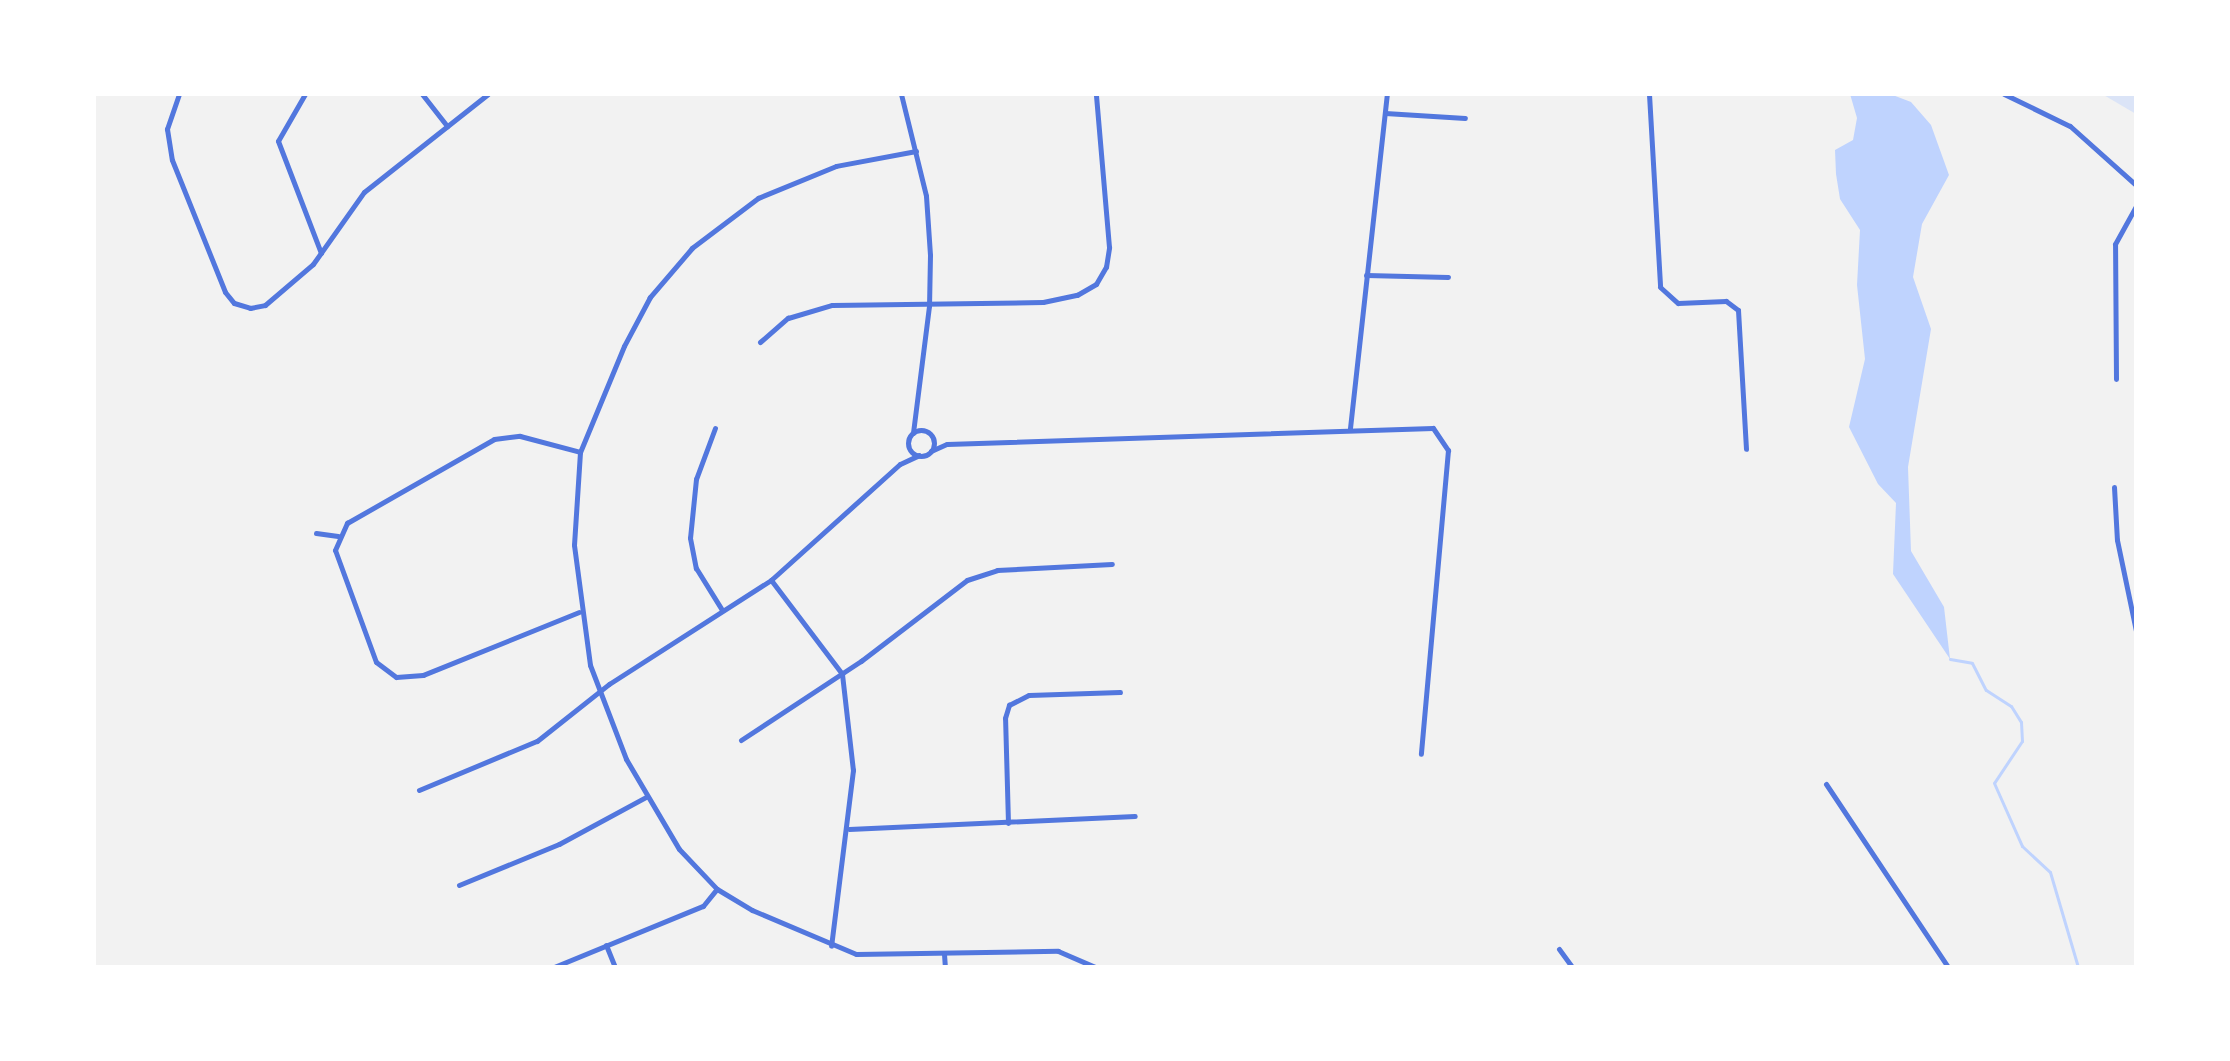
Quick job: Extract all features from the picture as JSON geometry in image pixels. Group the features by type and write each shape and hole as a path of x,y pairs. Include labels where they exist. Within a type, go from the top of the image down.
{"street":[{"path":"179,94 169,120 169,149 230,299 241,307 263,306 322,254 364,192 488,94"},
{"path":"305,94 278,141 322,254"},
{"path":"422,94 447,126"},
{"path":"900,464 917,420 916,381 929,306 928,213 901,94"},
{"path":"760,342 788,318 822,307 1043,302 1077,295 1096,284 1106,267 1109,247 1096,94"},
{"path":"1350,428 1387,94"},
{"path":"1649,94 1660,287 1678,303 1726,301 1738,310 1746,449"},
{"path":"2004,94 2070,126 2136,185"},
{"path":"1385,113 1465,118"},
{"path":"916,151 836,166 745,205 692,248 635,321 580,452 574,524 579,612 599,693 646,797 679,849 717,889 831,946 874,956 1058,951 1095,967"},
{"path":"2116,379 2115,244 2136,206"},
{"path":"1366,275 1448,277"},
{"path":"917,420 931,435 947,444"},
{"path":"419,790 537,741 599,693 771,580 900,464 947,444 1350,428 1424,426 1442,436 1447,458 1421,754"},
{"path":"715,428 696,479 691,550 722,610"},
{"path":"913,433 925,430"},
{"path":"931,435 931,451"},
{"path":"579,612 423,675 396,677 381,669 370,650 338,565 338,536 353,519 497,438 520,436 580,452"},
{"path":"908,444 919,455"},
{"path":"2114,487 2117,540 2136,631"},
{"path":"316,533 338,536"},
{"path":"741,740 842,674 977,575 1112,564"},
{"path":"771,580 842,674 853,770 849,829 831,946"},
{"path":"1008,823 1005,718 1009,705 1029,695 1120,692"},
{"path":"1826,784 1948,967"},
{"path":"459,885 559,844 646,797"},
{"path":"849,829 1135,816"},
{"path":"554,967 703,906 717,889"},
{"path":"606,945 615,967"},
{"path":"1559,949 1572,967"},
{"path":"944,954 945,967"}],"shaded area":[{"path":"2102,94 2136,94 2136,114"}],"water":[{"path":"1850,94 1890,94 1911,102 1931,125 1949,175 1922,224 1913,277 1931,329 1908,467 1911,551 1944,607 1950,659 1893,574 1896,503 1878,484 1849,427 1865,359 1857,285 1860,230 1840,199 1836,174 1835,150 1853,140 1857,118"}],"waterway":[{"path":"1950,659 1972,663 1986,690 2011,706 2021,722 2022,741 1994,783 2022,846 2050,872 2078,967"}]}
